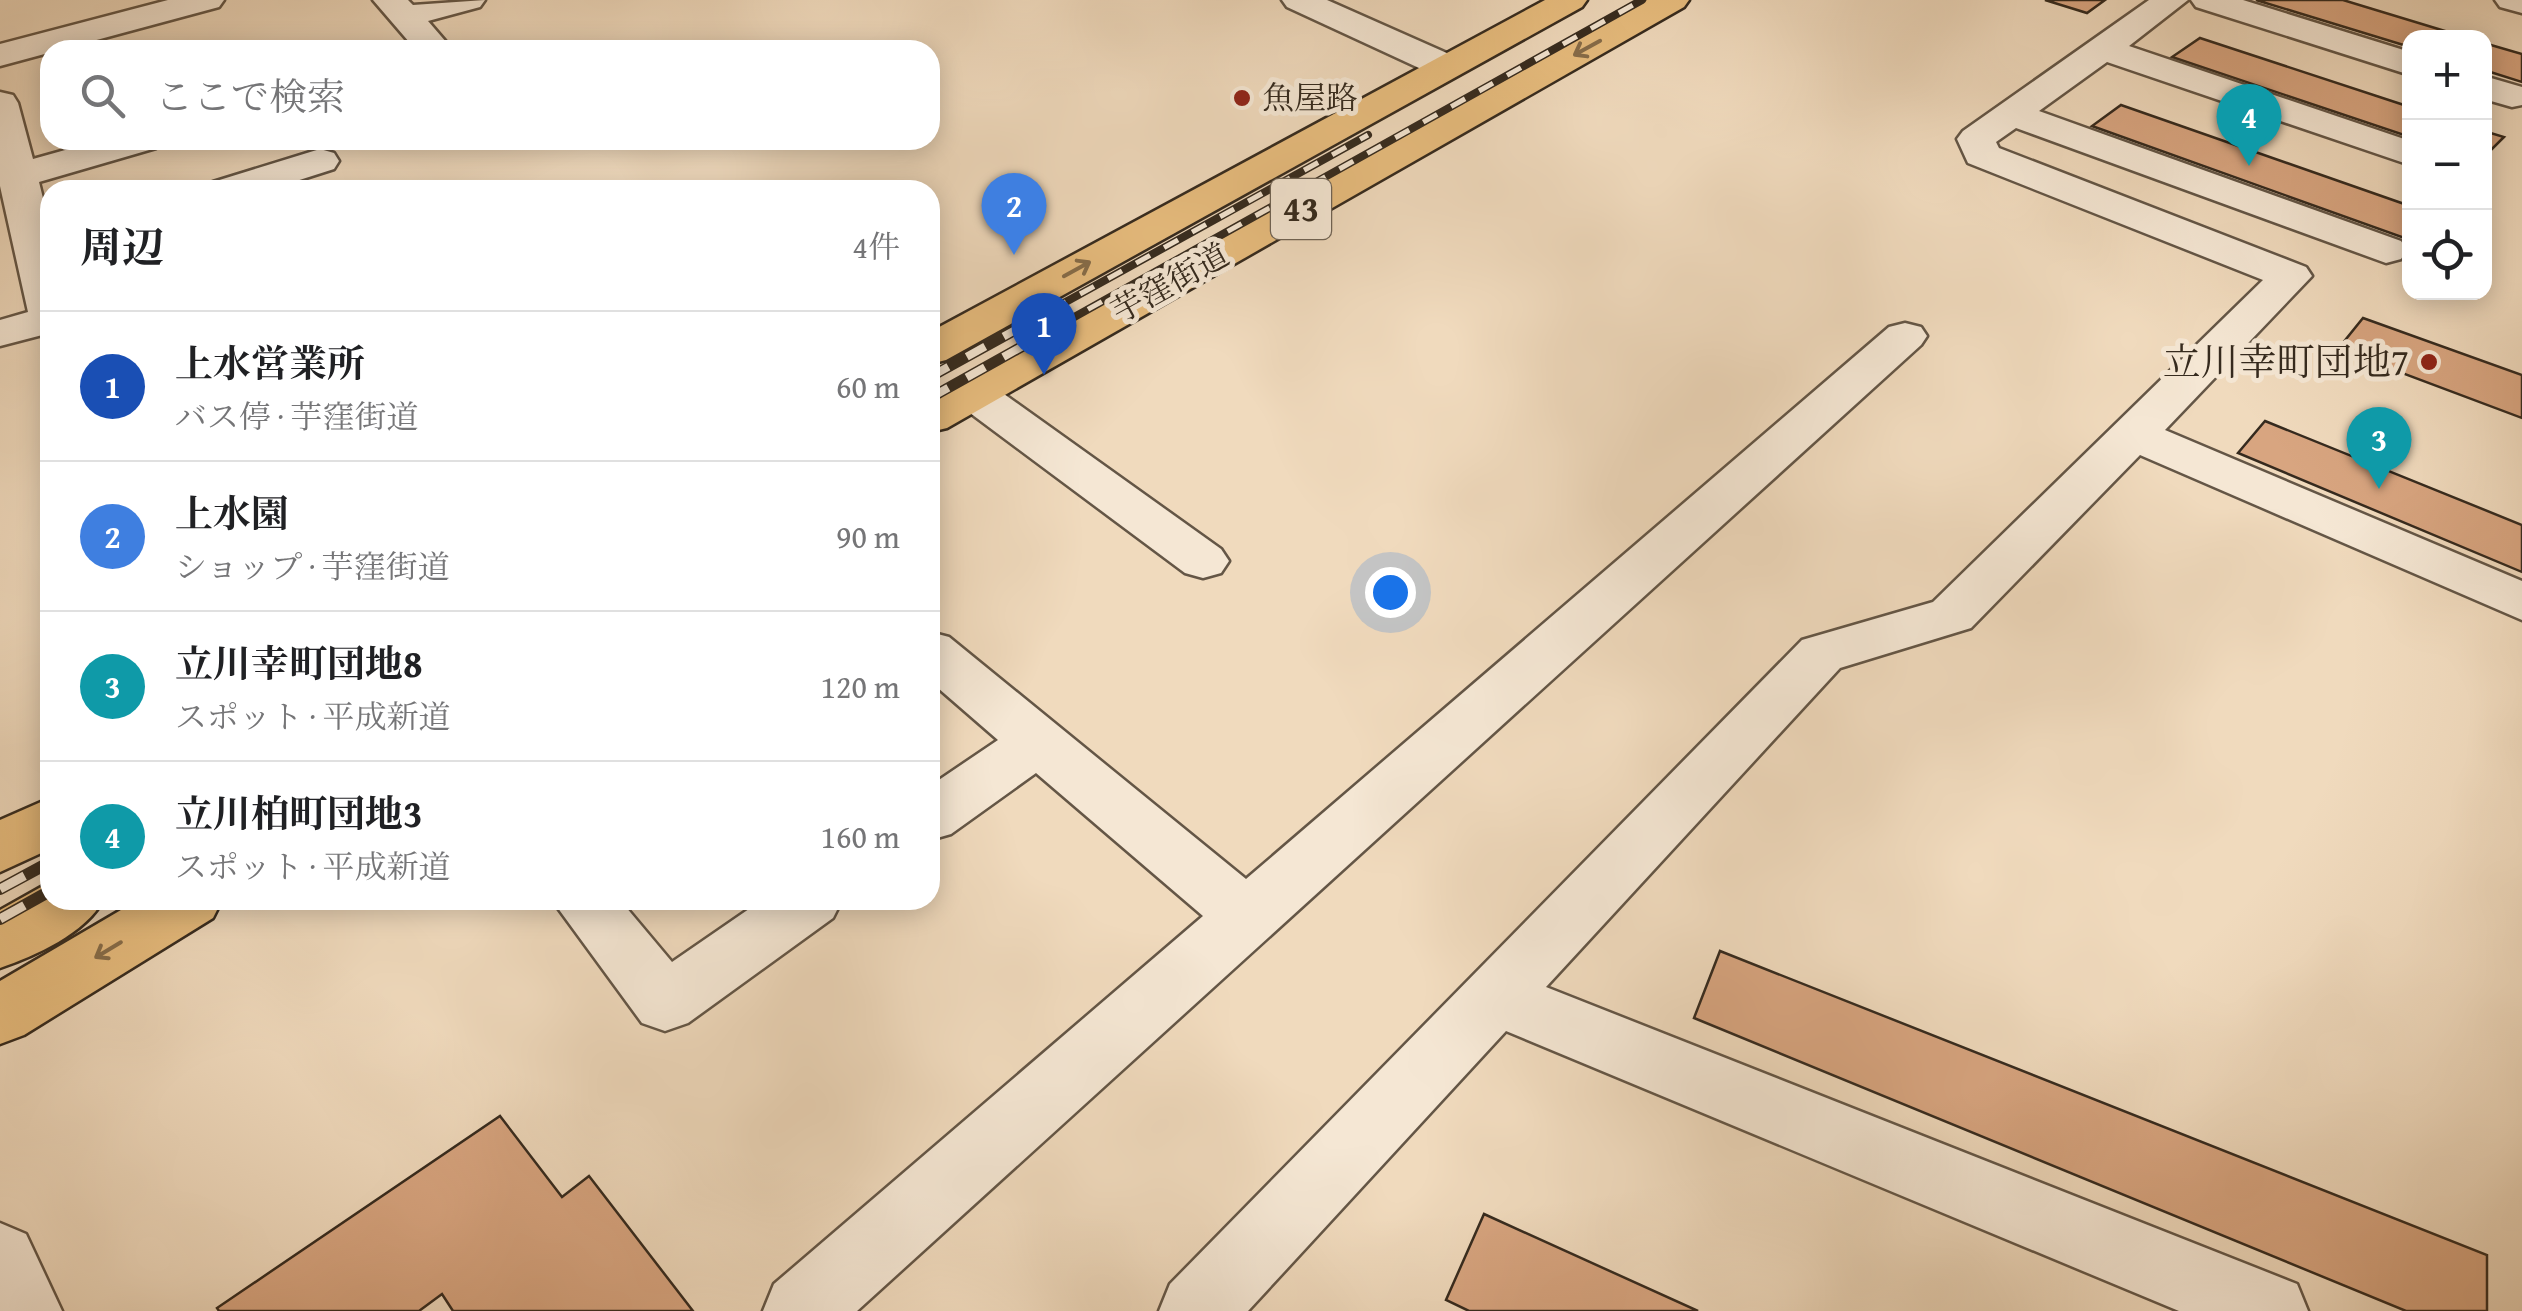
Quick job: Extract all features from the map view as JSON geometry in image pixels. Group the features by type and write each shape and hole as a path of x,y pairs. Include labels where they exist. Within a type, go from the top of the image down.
{"main road":[{"name":"芋窪街道","path":"940,344 1570,0"},
{"name":"芋窪街道","path":"940,413 1672,0"},
{"path":"0,808 40,786"},
{"path":"0,848 40,826"},
{"path":"0,941 54,910"},
{"path":"0,1015 174,910"}],"street":[{"path":"56,40 207,0"},
{"path":"398,8 468,0"},
{"path":"1299,0 1445,66"},
{"path":"1196,1311 1822,654 1952,615 2292,276 1982,155 1976,139 2171,0"},
{"path":"2208,0 2402,61"},
{"path":"2512,0 2522,3"},
{"path":"398,8 426,40"},
{"path":"0,55 40,44"},
{"path":"2102,49 2402,151"},
{"path":"2012,114 2386,250"},
{"path":"40,139 7,139 40,276"},
{"path":"264,180 323,164"},
{"path":"0,333 40,319"},
{"path":"801,1311 1245,914 1904,336"},
{"path":"974,394 1204,561"},
{"path":"2133,434 2522,602"},
{"path":"940,660 1245,914"},
{"path":"940,810 1039,741"},
{"path":"592,910 664,1003 797,910"},
{"path":"1494,996 2270,1311"},
{"path":"0,1259 24,1311"}],"building":[{"path":"2045,0 2105,0 2087,13"},
{"path":"2256,0 2343,0 2442,30 2402,30 2402,45"},
{"path":"2200,38 2402,104 2402,134 2172,57"},
{"path":"2492,45 2522,54 2522,82 2492,73"},
{"path":"2121,105 2402,203 2402,237 2092,126"},
{"path":"2492,133 2504,137 2492,149"},
{"name":"立川幸町団地7","path":"2363,318 2522,375 2522,418 2338,349"},
{"path":"2265,421 2522,525 2522,572 2238,453"},
{"path":"1720,951 2487,1255 2487,1311 2406,1311 1694,1018"},
{"path":"500,1116 562,1197 589,1176 693,1311 453,1311 442,1294 419,1311 219,1311 217,1308"},
{"path":"1484,1214 1698,1311 1469,1311 1446,1300"}],"railway":[{"path":"1060,325 1642,0"},
{"path":"1024,325 1368,135"},
{"path":"940,371 1028,323"},
{"path":"940,392 1064,323"},
{"path":"0,889 40,867"},
{"path":"0,919 40,897"}],"place":[{"name":"魚屋路","path":"1242,98"},
{"name":"立川柏町団地3","path":"2249,166"},
{"name":"上水園","path":"1014,255"},
{"name":"立川幸町団地7","path":"2429,362"},
{"name":"上水営業所","path":"1044,375"},
{"name":"立川幸町団地8","path":"2379,489"}]}
